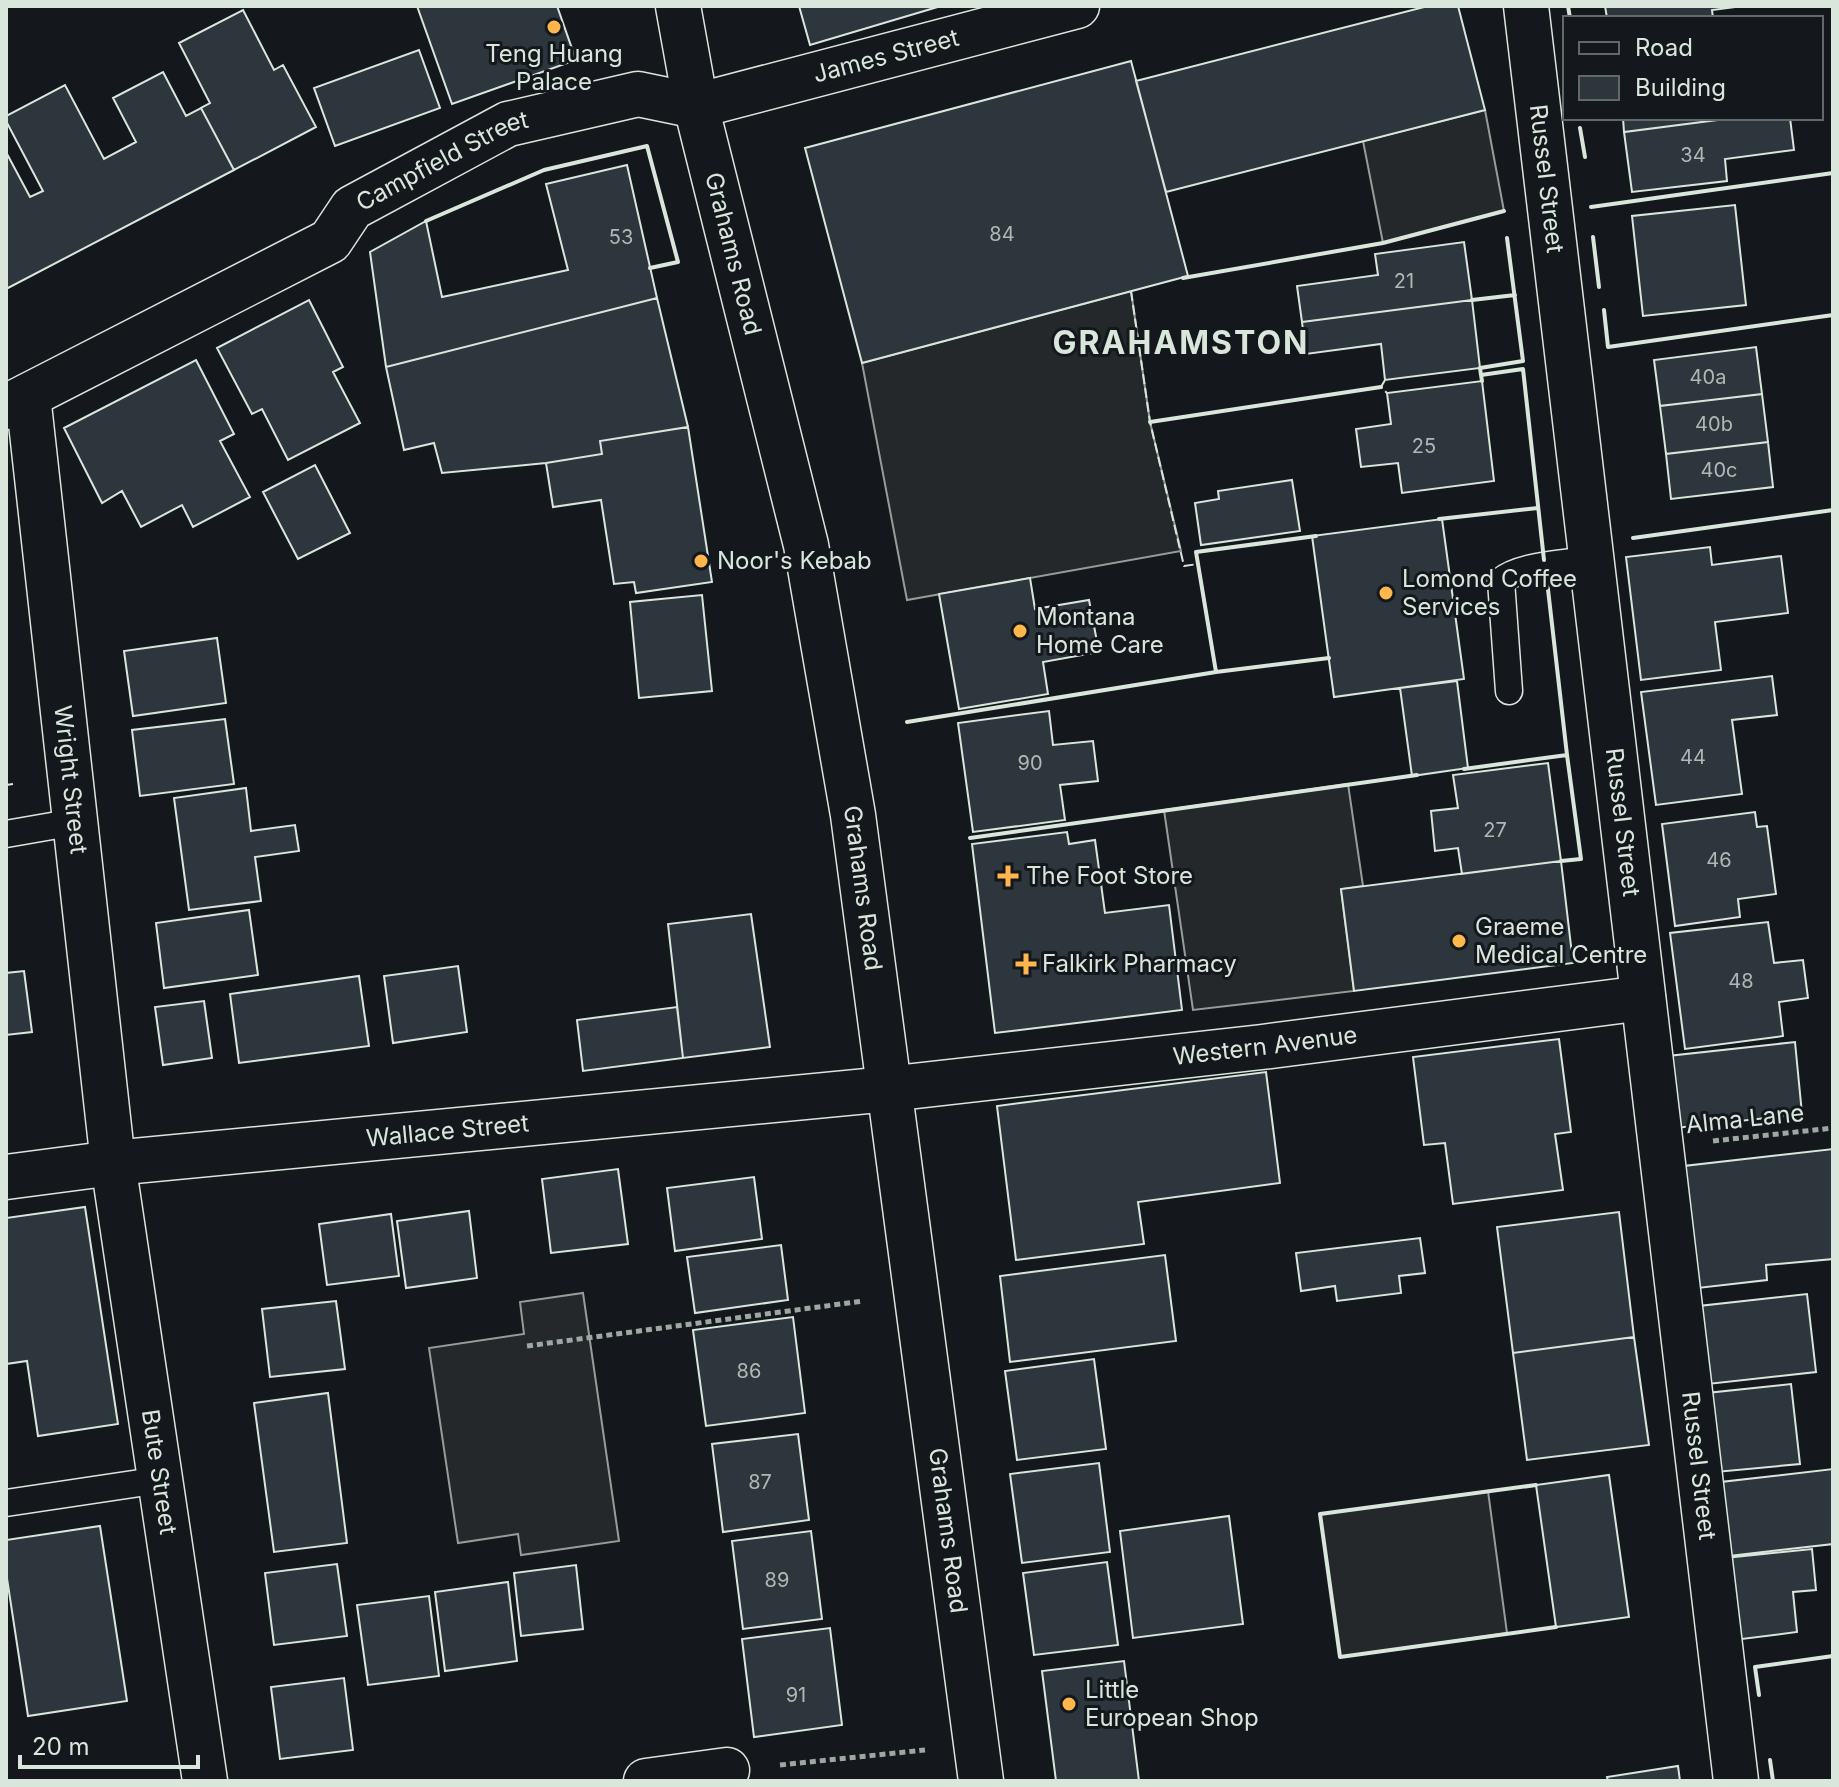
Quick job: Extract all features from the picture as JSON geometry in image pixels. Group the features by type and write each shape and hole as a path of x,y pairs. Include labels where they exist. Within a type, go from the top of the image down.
{"street":[{"name":"Grahams Road","path":"678,6 696,106 806,545 853,815 979,1763"},
{"name":"James Street","path":"696,106 1077,6"},
{"name":"Russel Street","path":"1526,6 1736,1781"},
{"name":"Campfield Street","path":"17,401 330,241 352,208 508,124 638,94 696,106"},
{"name":"Wright Street","path":"17,401 75,822 113,1163"},
{"name":"Western Avenue","path":"888,1089 1262,1047 1643,998"},
{"name":"Wallace Street","path":"6,1177 113,1163 888,1089"},
{"name":"Bute Street","path":"113,1163 205,1781"},
{"path":"646,1781 727,1770"}],"lane":[{"path":"1509,691 1501,581 1508,575 1520,572 1591,560"},
{"path":"6,834 75,822"},
{"path":"6,1503 160,1480"}],"path":[{"name":"Alma Lane","path":"1660,1146 1833,1128"},
{"path":"527,1346 916,1294"},
{"path":"727,1770 979,1763"}],"shaded area":[{"path":"1485,110 1504,211 1383,243 1363,141"},
{"path":"1131,291 1150,422 1181,551 907,600 862,363"},
{"path":"1348,784 1363,886 1341,889 1354,991 1193,1010 1164,810"},
{"path":"583,1293 619,1541 521,1555 518,1534 458,1543 429,1348 524,1334 520,1302"},
{"path":"1488,1491 1507,1633 1340,1657 1320,1514"}],"building":[{"path":"417,6 557,6 576,60 452,104"},
{"path":"799,6 941,6 810,45"},
{"path":"1428,6 1458,6 1485,110 1166,192 1136,81"},
{"path":"1605,6 1743,6 1712,10 1713,16 1607,16"},
{"path":"243,10 274,70 283,65 316,127 234,170 201,108 210,103 179,43"},
{"path":"419,50 440,108 335,146 314,88"},
{"path":"1131,61 1188,276 862,363 805,148"},
{"path":"163,72 186,116 201,108 234,170 6,289 6,152 30,197 43,191 6,116 65,85 104,159 136,142 113,98"},
{"path":"1623,120 1717,120 1624,132"},
{"path":"1717,120 1790,120 1794,150 1725,159 1727,181 1632,192 1624,132"},
{"path":"627,165 657,298 386,367 370,252 426,221 442,297 568,270 546,184"},
{"path":"1735,205 1746,305 1643,316 1632,216"},
{"path":"1464,242 1472,300 1302,322 1297,286 1378,275 1375,254"},
{"path":"657,298 688,427 600,441 602,454 442,473 434,443 404,450 386,367"},
{"path":"309,300 343,367 333,372 360,423 288,460 262,409 252,414 217,348"},
{"path":"1472,300 1480,368 1385,380 1381,344 1306,354 1302,322"},
{"path":"1756,347 1762,394 1660,406 1654,360"},
{"path":"196,360 234,434 220,441 250,497 193,527 182,505 141,527 122,491 102,503 64,428"},
{"path":"1482,381 1494,481 1402,493 1398,463 1361,467 1356,429 1391,424 1387,393"},
{"path":"1762,394 1768,442 1666,454 1660,406"},
{"path":"688,427 712,582 636,593 634,582 614,584 601,500 553,507 546,463 602,454 600,441"},
{"path":"1768,442 1773,487 1671,499 1666,454"},
{"path":"315,465 350,533 298,559 263,492"},
{"path":"1292,480 1300,531 1201,545 1195,503 1219,499 1218,491"},
{"name":"Lomond Coffee Services","path":"1442,519 1464,679 1334,697 1312,536"},
{"path":"1710,547 1712,565 1781,556 1788,613 1715,622 1721,670 1641,680 1626,557"},
{"name":"Montana Home Care","path":"1030,578 1035,609 1089,600 1099,652 1043,662 1048,694 959,709 939,594"},
{"path":"702,595 712,691 639,698 630,602"},
{"path":"217,638 226,703 133,716 124,651"},
{"path":"1772,676 1777,715 1732,720 1742,794 1656,805 1641,692"},
{"path":"1457,681 1468,768 1412,776 1400,688"},
{"path":"1049,711 1053,745 1093,741 1098,781 1060,785 1065,820 973,832 958,723"},
{"path":"225,719 234,784 140,796 132,730"},
{"path":"1548,763 1561,861 1462,874 1458,848 1435,851 1431,811 1458,808 1453,775"},
{"path":"246,788 251,831 295,825 299,851 255,857 261,901 189,910 174,798"},
{"path":"1755,812 1757,827 1767,826 1776,894 1738,899 1740,917 1675,926 1662,824"},
{"path":"1067,832 1069,844 1095,840 1105,913 1169,905 1182,1010 995,1033 972,844"},
{"name":"Graeme Medical Centre","path":"1561,861 1573,963 1354,991 1341,889"},
{"path":"249,910 258,975 164,988 156,923"},
{"path":"751,914 770,1047 683,1058 668,924"},
{"path":"1768,922 1774,963 1803,960 1808,998 1779,1002 1783,1036 1685,1049 1670,933"},
{"path":"458,966 467,1032 393,1043 384,976"},
{"path":"24,971 32,1032 6,1035 6,973"},
{"path":"359,976 369,1046 239,1063 230,994"},
{"path":"204,1001 212,1058 163,1065 155,1007"},
{"path":"677,1007 683,1058 583,1071 577,1020"},
{"path":"1559,1039 1571,1132 1555,1134 1563,1190 1453,1204 1445,1143 1424,1145 1413,1057"},
{"path":"1795,1042 1802,1114 1676,1128 1668,1056"},
{"path":"1266,1072 1280,1183 1138,1202 1144,1244 1016,1260 997,1106"},
{"path":"1833,1149 1833,1259 1766,1265 1767,1280 1698,1288 1684,1166"},
{"path":"618,1169 628,1244 551,1253 542,1179"},
{"path":"754,1177 762,1239 675,1251 667,1188"},
{"path":"85,1207 118,1424 38,1436 27,1361 6,1364 6,1218"},
{"path":"469,1211 477,1278 406,1288 397,1221"},
{"path":"1619,1212 1634,1337 1513,1353 1497,1227"},
{"path":"391,1214 399,1276 327,1285 319,1224"},
{"path":"1420,1238 1425,1273 1399,1276 1401,1293 1337,1301 1335,1286 1301,1291 1296,1253"},
{"path":"781,1245 788,1300 695,1313 687,1257"},
{"path":"1165,1255 1176,1341 1010,1362 1000,1276"},
{"path":"1807,1294 1816,1372 1708,1384 1699,1306"},
{"path":"336,1301 345,1369 270,1377 262,1309"},
{"path":"793,1317 805,1413 706,1426 693,1330"},
{"path":"1634,1337 1649,1445 1527,1460 1513,1353"},
{"path":"1094,1359 1106,1449 1017,1460 1005,1371"},
{"path":"1791,1384 1800,1464 1716,1472 1707,1393"},
{"path":"328,1393 347,1543 274,1552 254,1403"},
{"path":"798,1434 809,1520 723,1532 712,1444"},
{"path":"1099,1463 1110,1552 1022,1563 1010,1474"},
{"path":"1833,1469 1833,1544 1729,1556 1721,1482"},
{"path":"1609,1475 1629,1617 1556,1627 1536,1485"},
{"path":"1229,1516 1243,1624 1133,1638 1120,1531"},
{"path":"100,1526 127,1701 28,1716 6,1572 6,1540"},
{"path":"811,1531 822,1619 743,1629 732,1541"},
{"path":"1812,1549 1816,1590 1793,1592 1797,1632 1734,1640 1725,1558"},
{"path":"1107,1562 1118,1645 1034,1655 1023,1573"},
{"path":"337,1564 347,1636 274,1645 265,1573"},
{"path":"576,1565 583,1629 521,1636 514,1573"},
{"path":"508,1582 517,1661 445,1671 435,1592"},
{"path":"429,1596 439,1676 368,1685 357,1605"},
{"path":"830,1628 842,1725 754,1737 742,1639"},
{"path":"1124,1661 1139,1781 1056,1781 1042,1671"},
{"path":"344,1678 353,1750 280,1759 271,1687"},
{"path":"1678,1766 1680,1781 1608,1781 1607,1777"}],"fence":[{"path":"1131,291 1150,422 1184,566 1198,564"},
{"path":"1385,380 1381,387 1387,393"},
{"path":"6,785 13,784"}],"wall":[{"path":"1568,6 1570,16"},
{"path":"1580,128 1585,157"},
{"path":"426,221 544,170 647,146 678,262 650,268"},
{"path":"1591,207 1833,173"},
{"path":"1183,278 1383,243 1504,211"},
{"path":"1593,237 1599,287"},
{"path":"1481,375 1480,368 1523,361 1507,238"},
{"path":"1472,300 1515,295"},
{"path":"1604,310 1608,347 1833,315"},
{"path":"1482,381 1481,375 1523,369 1544,560"},
{"path":"1150,422 1381,387"},
{"path":"1439,519 1538,508"},
{"path":"1633,538 1833,510"},
{"path":"1216,672 1196,552 1316,536"},
{"path":"1464,769 1567,755 1546,572"},
{"path":"907,722 1216,672 1329,658"},
{"path":"1561,861 1581,859 1567,755"},
{"path":"970,838 1417,775"},
{"path":"1536,1485 1320,1514 1340,1657 1556,1627"},
{"path":"1759,1695 1755,1667 1833,1656"},
{"path":"1770,1760 1773,1781"}],"place":[{"name":"Teng Huang Palace","path":"554,27"},
{"name":"Noor's Kebab","path":"701,561"},
{"name":"Lomond Coffee Services","path":"1386,593"},
{"name":"Montana Home Care","path":"1020,631"},
{"name":"The Foot Store","path":"1008,876"},
{"name":"Graeme Medical Centre","path":"1459,941"},
{"name":"Falkirk Pharmacy","path":"1026,964"},
{"name":"Little European Shop","path":"1069,1704"}],"district":[{"name":"GRAHAMSTON","path":"1181,343"}]}
